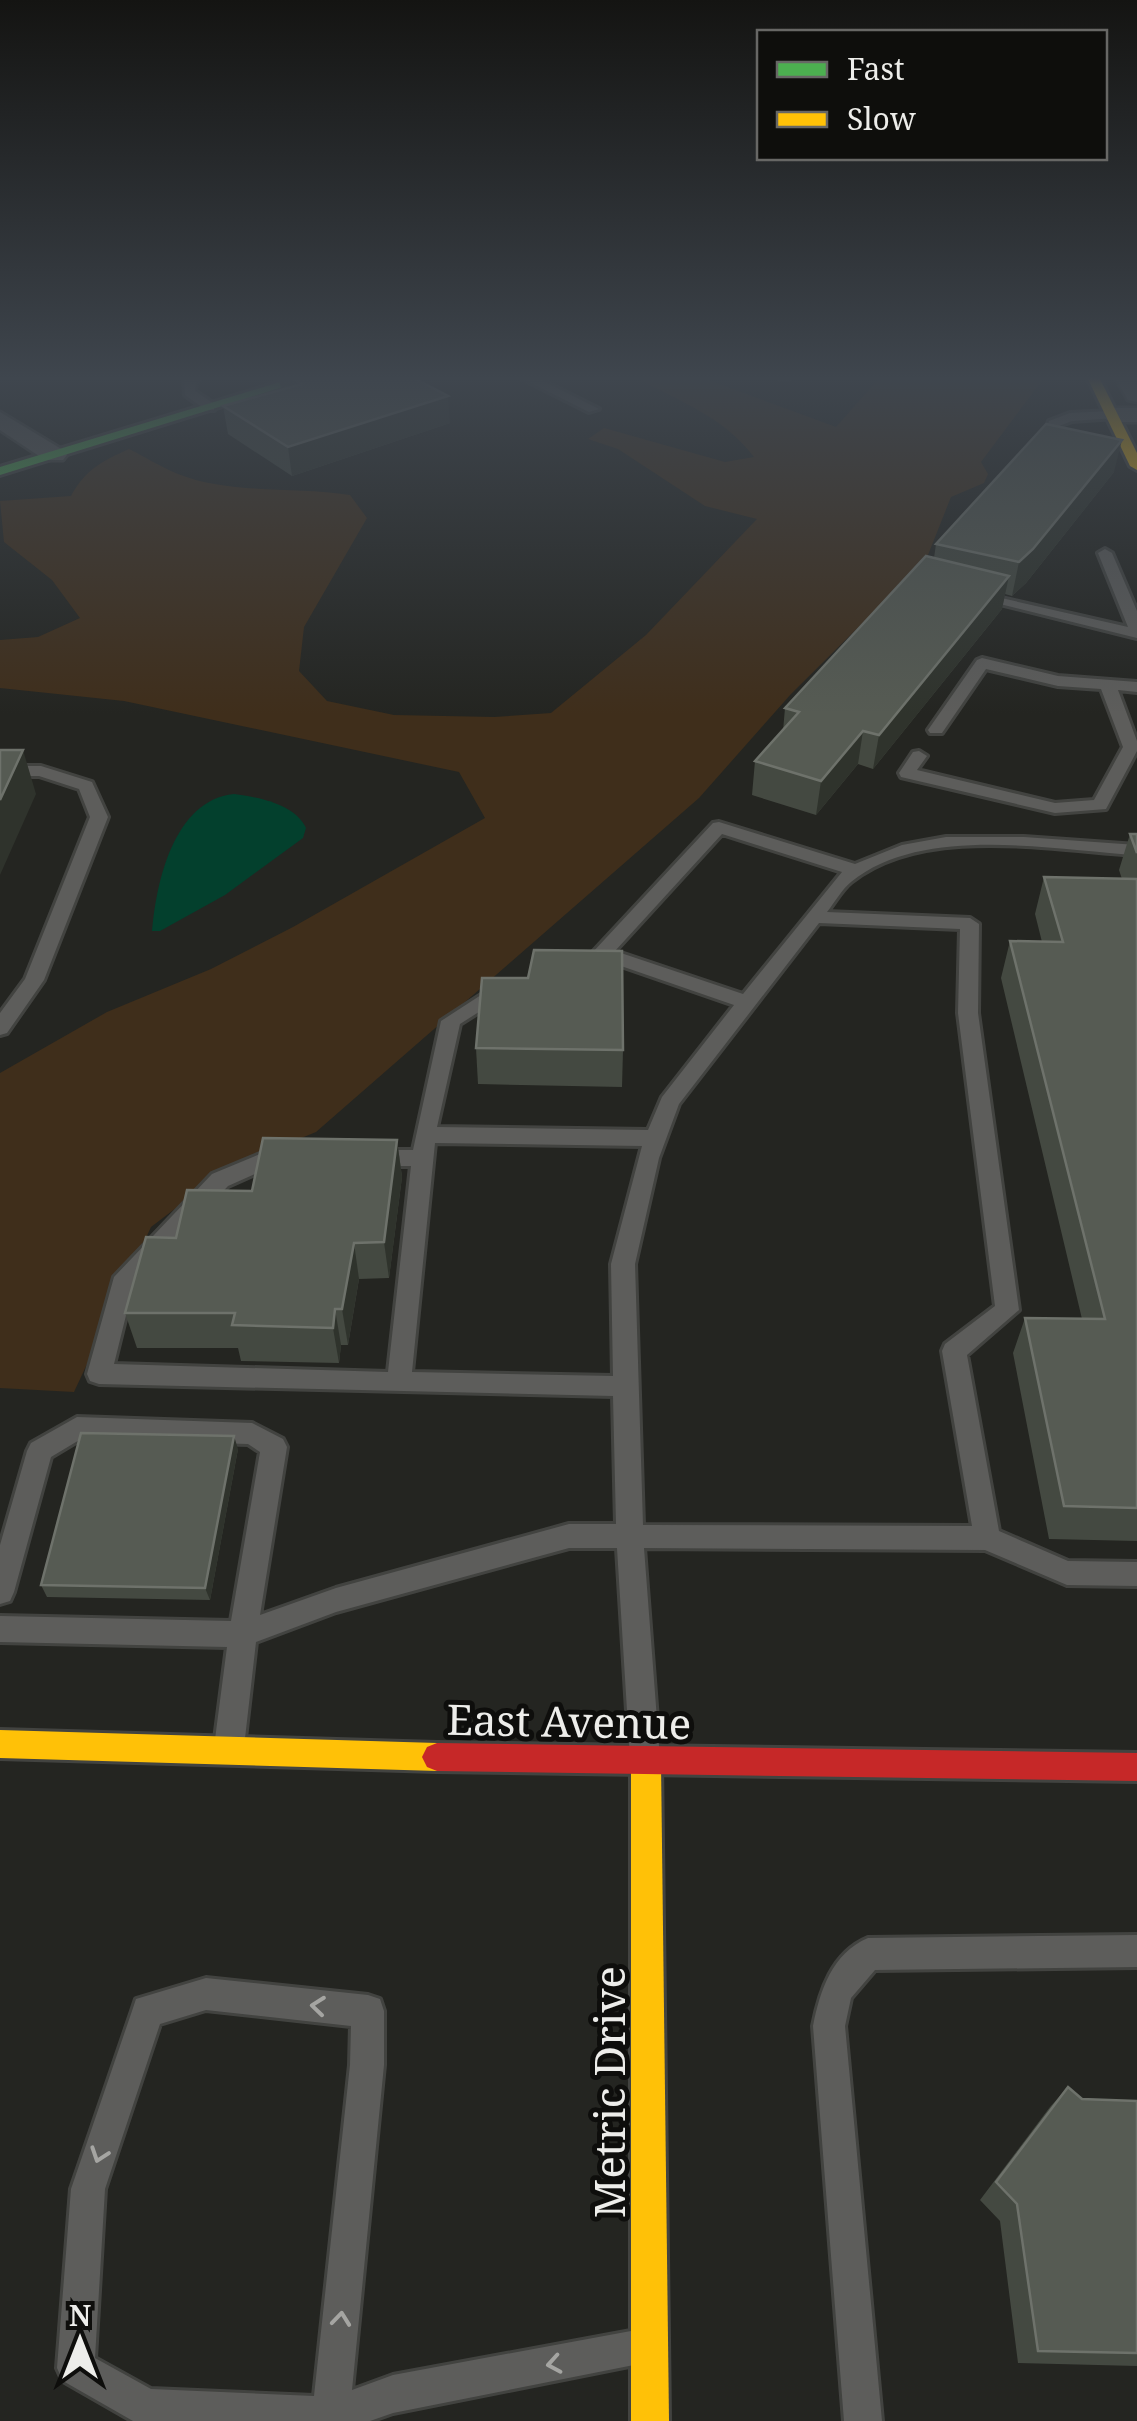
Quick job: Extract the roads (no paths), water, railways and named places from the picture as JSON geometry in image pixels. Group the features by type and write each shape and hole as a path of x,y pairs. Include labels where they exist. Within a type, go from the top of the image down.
{"main road":[{"name":"East Avenue","path":"0,1744 646,1762 1137,1768"},
{"name":"Metric Drive","path":"646,1762 650,2421"}],"lane":[{"path":"1104,553 1137,631"},
{"path":"954,591 1137,631"},
{"path":"936,730 982,664 1058,681 1137,687"},
{"path":"919,756 907,773 1055,808 1100,805 1131,747 1108,686"},
{"path":"0,771 40,771 86,786 98,817 34,980 0,1028"},
{"path":"746,1002 593,955 719,827 854,870"},
{"path":"646,1762 630,1536 624,1264 655,1138 670,1102 854,870 892,852 927,844 1137,850"},
{"path":"816,917 970,924 968,1013 1007,1310 954,1352 986,1538"},
{"path":"400,1382 424,1147 451,1021 519,982"},
{"path":"348,1158 424,1147 655,1138"},
{"path":"310,1158 272,1157 220,1180 122,1283 99,1374 626,1386"},
{"path":"0,1592 40,1451 77,1428 252,1434 274,1447 228,1750"},
{"path":"0,1629 243,1634 336,1600 569,1536 986,1538 1067,1573 1137,1574"},
{"path":"864,2421 830,2026 836,1990 868,1954 1137,1952"},
{"path":"331,2419 368,2011 206,1994 148,2011 88,2189 76,2368 147,2408 331,2419 393,2394 650,2347"}]}
